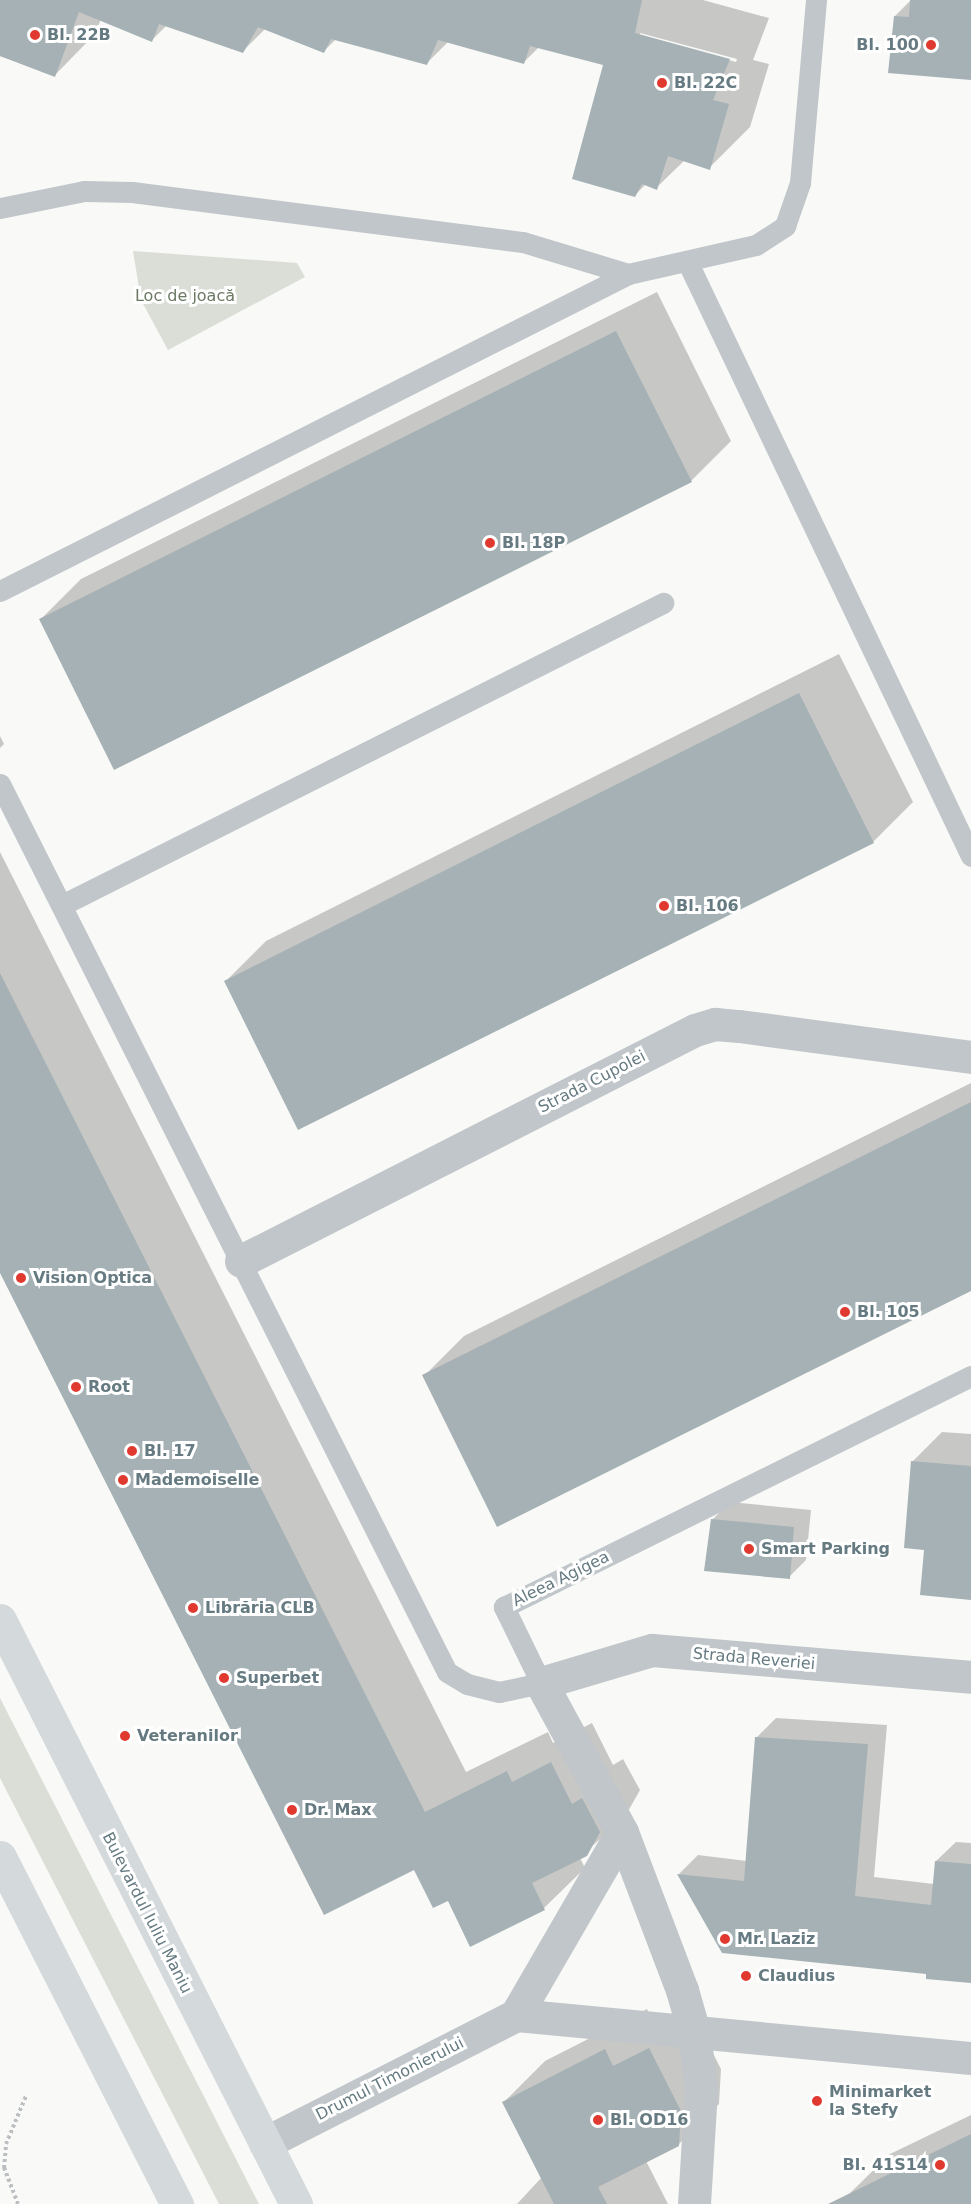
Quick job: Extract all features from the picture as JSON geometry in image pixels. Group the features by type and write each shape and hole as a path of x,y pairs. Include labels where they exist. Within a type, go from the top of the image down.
{"main road":[{"name":"Bulevardul Iuliu Maniu","path":"0,1620 296,2204"},
{"path":"0,1857 177,2204"}],"street":[{"name":"Strada Cupolei","path":"241,1261 695,1030 715,1024 971,1057"},
{"name":"Strada Reveriei","path":"541,1683 652,1650 971,1677"},
{"name":"Aleea Agigea","path":"541,1683 622,1832 668,1946 694,2032 701,2089 694,2204"},
{"path":"622,1832 516,2015 971,2058"},
{"name":"Drumul Timonierului","path":"265,2143 516,2015"}],"lane":[{"path":"0,591 628,274 688,263 756,245 785,226 800,183 816,0"},
{"path":"0,208 84,191 132,192 523,242 628,274"},
{"path":"688,263 971,856"},
{"path":"62,905 663,603"},
{"path":"0,784 447,1672 467,1684 499,1692 541,1683"},
{"name":"Aleea Agigea","path":"541,1683 504,1607 971,1376"}],"path":[{"path":"18,2204 4,2168 6,2144 26,2096"}],"green space":[{"name":"Loc de joacă","path":"133,251 297,263 305,277 168,350 141,300"},
{"path":"0,1698 259,2204 219,2204 0,1778"}],"building":[{"name":"Bl. 22C","path":"0,0 642,0 635,33 730,59 713,100 729,104 710,170 668,156 657,190 642,184 635,197 572,179 603,65 530,46 524,64 438,40 427,65 331,39 324,53 258,27 243,53 159,24 152,42 79,12 55,77 0,56"},
{"name":"Bl. 100","path":"910,0 971,0 971,80 888,73 894,16 909,17"},
{"name":"Bl. 18P","path":"616,331 692,482 114,770 39,619"},
{"name":"Bl. 106","path":"799,693 874,843 298,1130 224,981"},
{"name":"Bl. 17","path":"0,973 425,1812 507,1771 512,1782 551,1762 572,1804 582,1798 600,1832 587,1856 532,1883 545,1910 470,1947 448,1901 433,1908 414,1870 324,1915 0,1273"},
{"name":"Bl. 105","path":"971,1102 971,1291 497,1527 422,1375"},
{"path":"911,1461 971,1466 971,1600 920,1595 924,1550 904,1548"},
{"name":"Smart Parking","path":"711,1519 794,1527 790,1579 704,1571"},
{"path":"755,1737 868,1744 855,1896 931,1905 935,1861 971,1864 971,1983 926,1979 926,1974 722,1953 677,1874 744,1881"},
{"name":"Bl. OD16","path":"649,2048 681,2111 679,2146 598,2187 607,2204 554,2204 502,2102 605,2049 613,2066"},
{"name":"Bl. 41S14","path":"971,2134 971,2204 828,2204"}],"place":[{"name":"Bl. 22B","path":"35,35"},
{"name":"Bl. 100","path":"931,45"},
{"name":"Bl. 22C","path":"662,83"},
{"name":"Bl. 18P","path":"490,543"},
{"name":"Bl. 106","path":"664,906"},
{"name":"Vision Optica","path":"21,1278"},
{"name":"Bl. 105","path":"845,1312"},
{"name":"Root","path":"76,1387"},
{"name":"Bl. 17","path":"132,1451"},
{"name":"Mademoiselle","path":"123,1480"},
{"name":"Smart Parking","path":"749,1549"},
{"name":"Librăria CLB","path":"193,1608"},
{"name":"Superbet","path":"224,1678"},
{"name":"Veteranilor","path":"125,1736"},
{"name":"Dr. Max","path":"292,1810"},
{"name":"Mr. Laziz","path":"725,1939"},
{"name":"Claudius","path":"746,1976"},
{"name":"Minimarket la Stefy","path":"817,2101"},
{"name":"Bl. OD16","path":"598,2120"},
{"name":"Bl. 41S14","path":"940,2165"}]}
